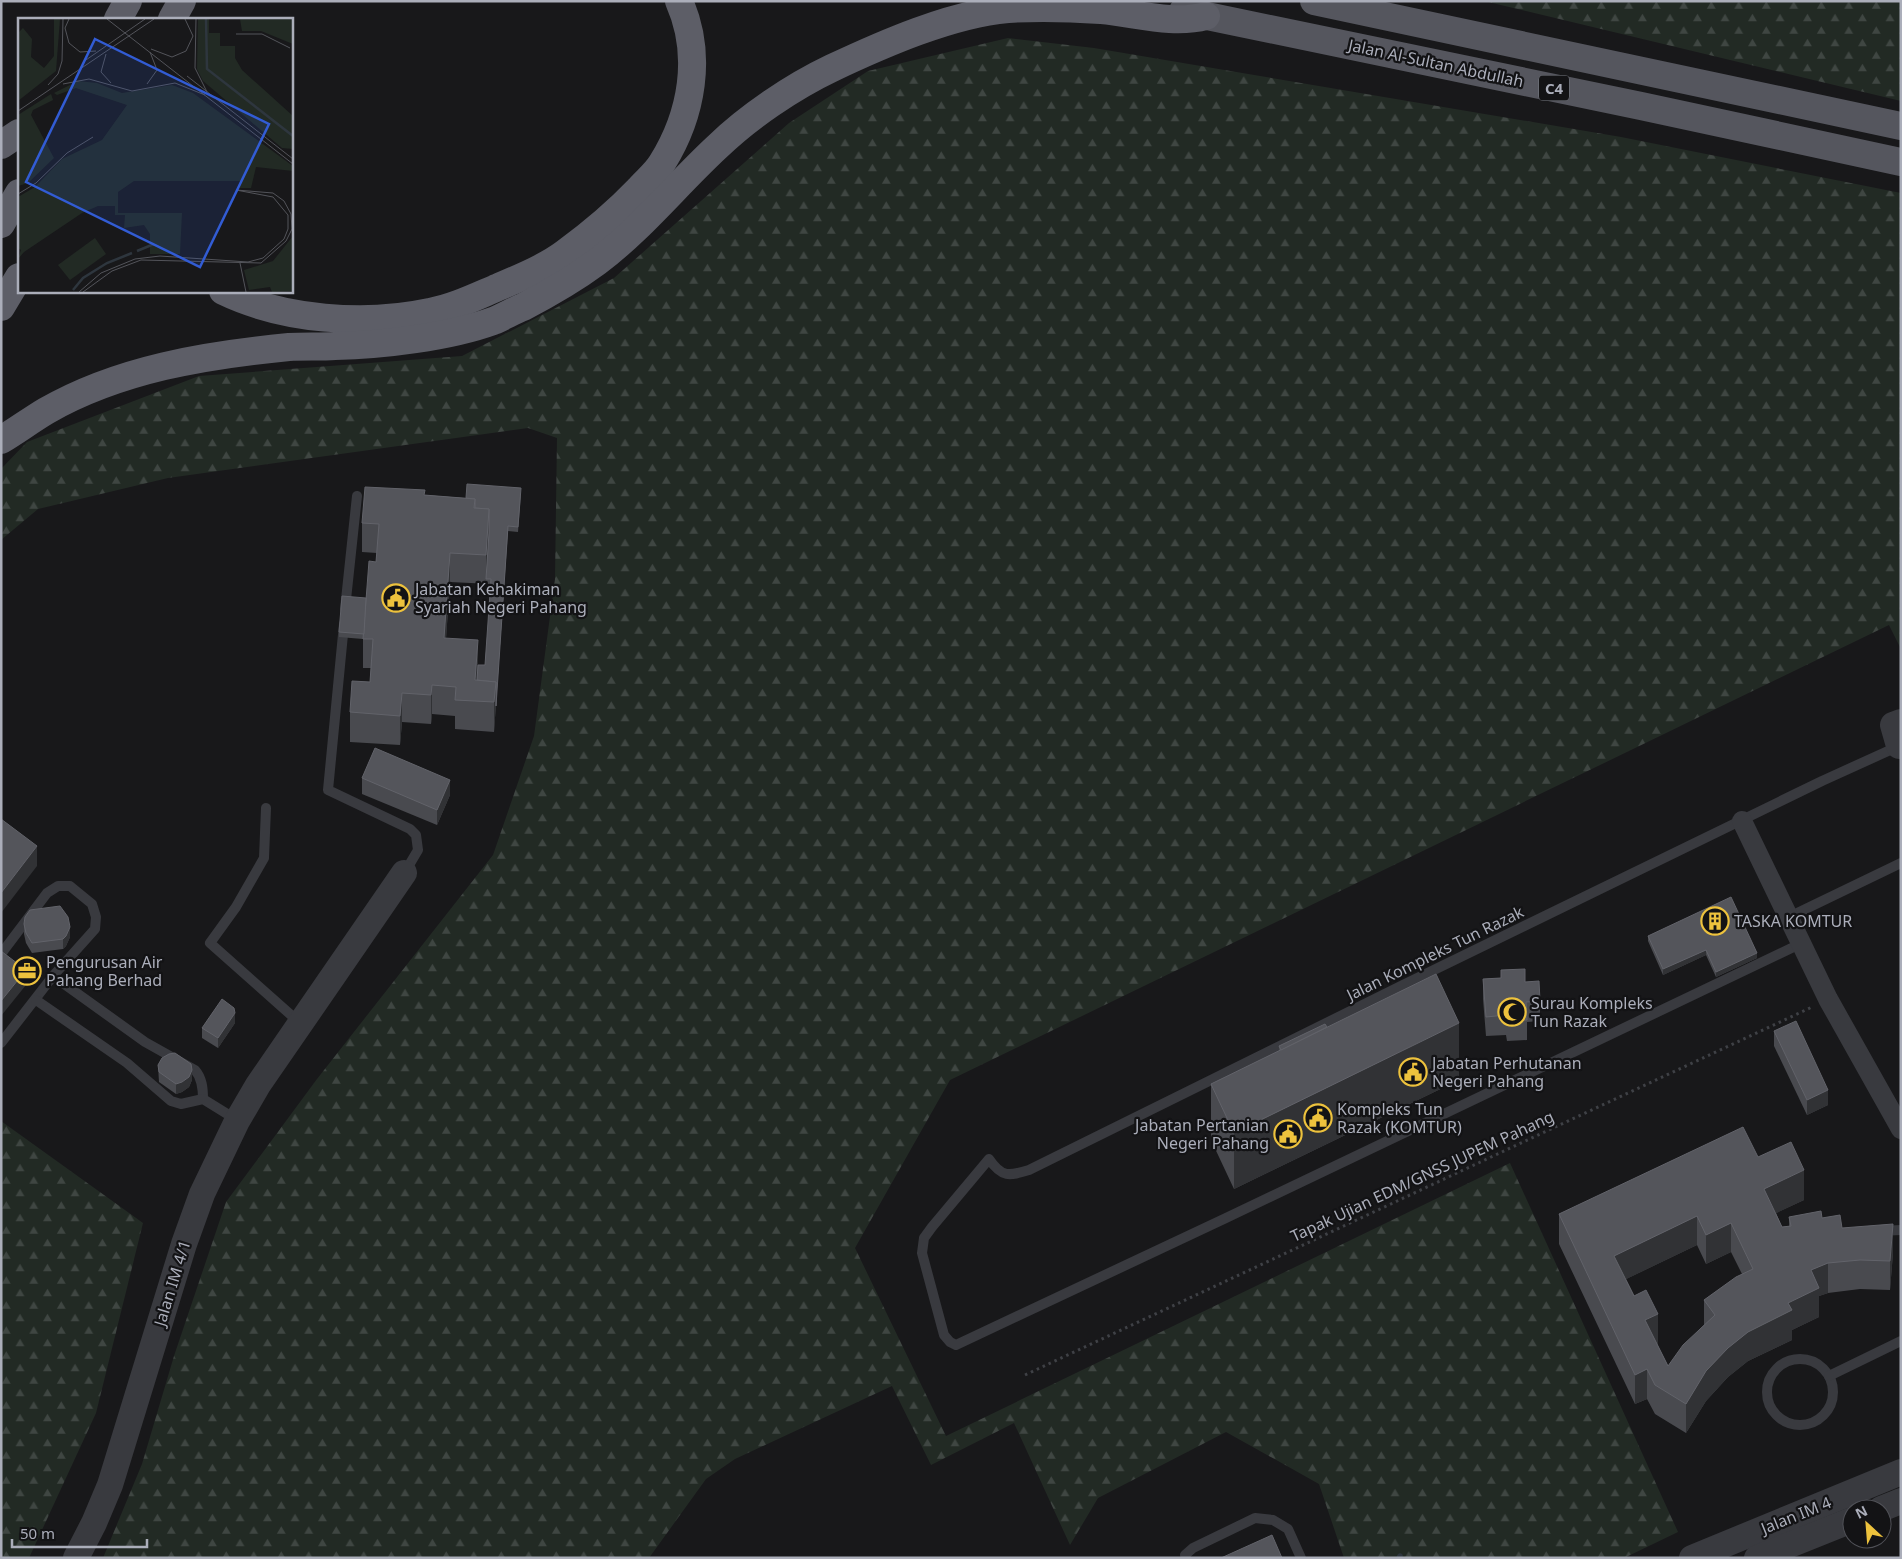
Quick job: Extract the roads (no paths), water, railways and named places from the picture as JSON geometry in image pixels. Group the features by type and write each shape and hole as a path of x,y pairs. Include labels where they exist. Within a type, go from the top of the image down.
{"highway":[{"path":"119,18 128,1"},
{"path":"225,292 243,301 276,310 330,318 382,319 431,312 465,302 515,280 564,254 618,210 661,164 680,126 692,88 693,52 680,1"},
{"path":"1,440 47,411 86,392 118,380 169,365 292,347 337,346 439,335 492,321 542,297 598,261 640,224 718,145 776,101 828,70 900,39 974,15 1007,9 1102,10 1188,20 1206,16"},
{"path":"1,145 18,134"},
{"path":"1,224 18,195"},
{"path":"1,307 18,279"}],"main road":[{"name":"Jalan Al-Sultan Abdullah","path":"1135,1 1901,162"},
{"name":"C4","path":"1314,1 1901,126"}],"street":[{"path":"1742,821 1828,999 1901,1129"},
{"name":"Jalan IM 4/1","path":"76,1558 94,1523 110,1485 181,1253 202,1194 237,1121 258,1085 404,873"},
{"name":"Jalan IM 4","path":"1692,1558 1721,1552 1901,1472"},
{"name":"Jalan IM 4","path":"1757,1558 1842,1524"}],"lane":[{"path":"356,496 328,790 410,829 416,835 418,850 404,873"},
{"name":"Jalan Kompleks Tun Razak","path":"1802,943 1387,1142 956,1345 950,1342 944,1335 922,1253 924,1238 989,1159 997,1171 1011,1176 1029,1170 1822,781 1898,735"},
{"path":"266,808 264,858 236,907 210,943 301,1024"},
{"path":"1789,917 1900,865"},
{"path":"1,954 47,893 58,886 70,886 92,904 96,916 95,929 53,976 1,1043"},
{"path":"53,976 145,1042 195,1070 203,1087 204,1099"},
{"path":"1380,1009 1403,985"},
{"path":"36,1000 128,1063 171,1101 181,1104 204,1099 237,1121"},
{"path":"1218,1076 1250,1072"},
{"path":"1871,1231 1901,1230"},
{"path":"1829,1376 1901,1341"},
{"path":"1804,1360 1821,1367 1829,1376 1833,1391 1832,1400 1822,1416 1806,1424 1787,1422 1773,1411 1767,1393 1768,1384 1778,1368 1786,1363 1804,1360"},
{"path":"1186,1558 1185,1556 1193,1548 1254,1518 1273,1520 1288,1529 1301,1558"}],"place":[{"name":"Jabatan Kehakiman Syariah Negeri Pahang","path":"396,598"},
{"name":"TASKA KOMTUR","path":"1715,921"},
{"name":"Pengurusan Air Pahang Berhad","path":"27,971"},
{"name":"Surau Kompleks Tun Razak","path":"1512,1012"},
{"name":"Jabatan Perhutanan Negeri Pahang","path":"1413,1072"},
{"name":"Kompleks Tun Razak (KOMTUR)","path":"1318,1118"},
{"name":"Jabatan Pertanian Negeri Pahang","path":"1288,1134"}]}
